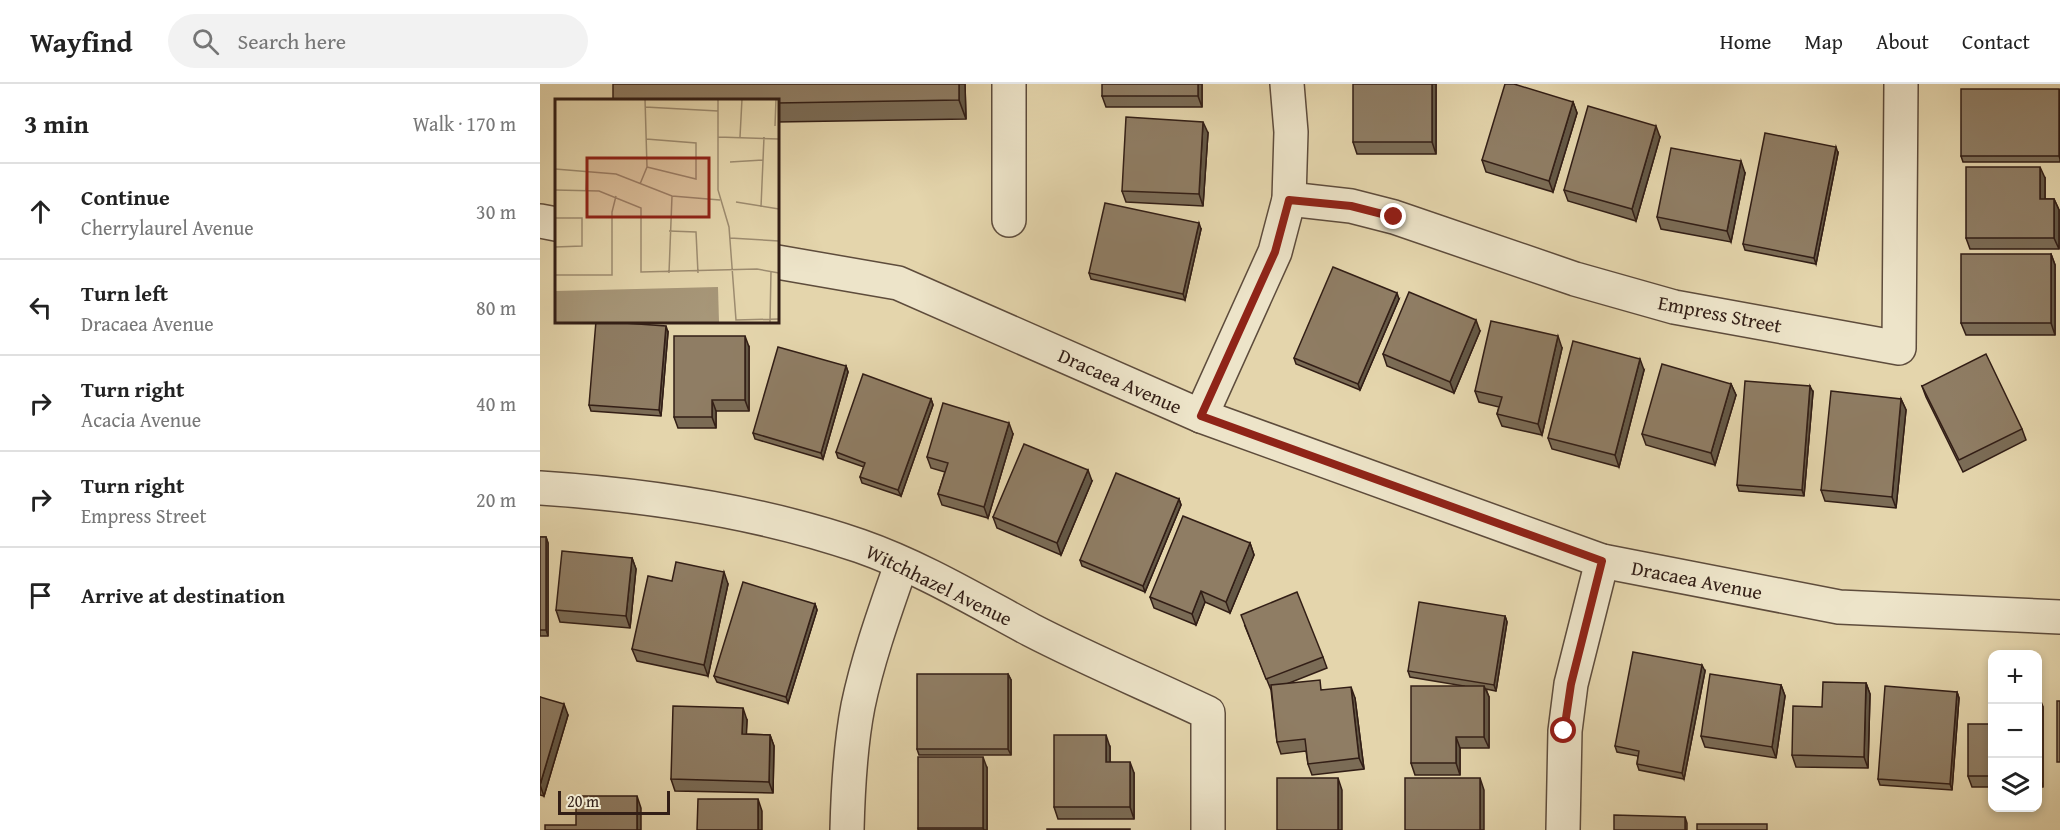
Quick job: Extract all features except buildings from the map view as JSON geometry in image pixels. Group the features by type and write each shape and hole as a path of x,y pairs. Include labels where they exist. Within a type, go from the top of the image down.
{"street":[{"path":"1009,84 1009,220"},
{"path":"1201,416 1275,252 1289,200 1291,132 1287,84"},
{"name":"Empress Street","path":"1289,200 1351,206 1394,217 1575,279 1674,307 1899,348 1901,84"},
{"path":"540,221 555,224"},
{"name":"Dracaea Avenue","path":"778,262 897,283 1201,416 1602,561 1839,607 2060,618"},
{"name":"Witchhazel Avenue","path":"540,488 617,493 691,504 775,522 861,547 956,588 1032,630 1208,713 1208,830"},
{"path":"1563,830 1564,731 1571,684 1602,561"},
{"path":"847,830 850,757 858,706 868,663 901,565"}],"route":[{"path":"1394,217 1351,206 1289,200 1275,252 1201,416 1602,561 1571,684 1564,731"}]}
